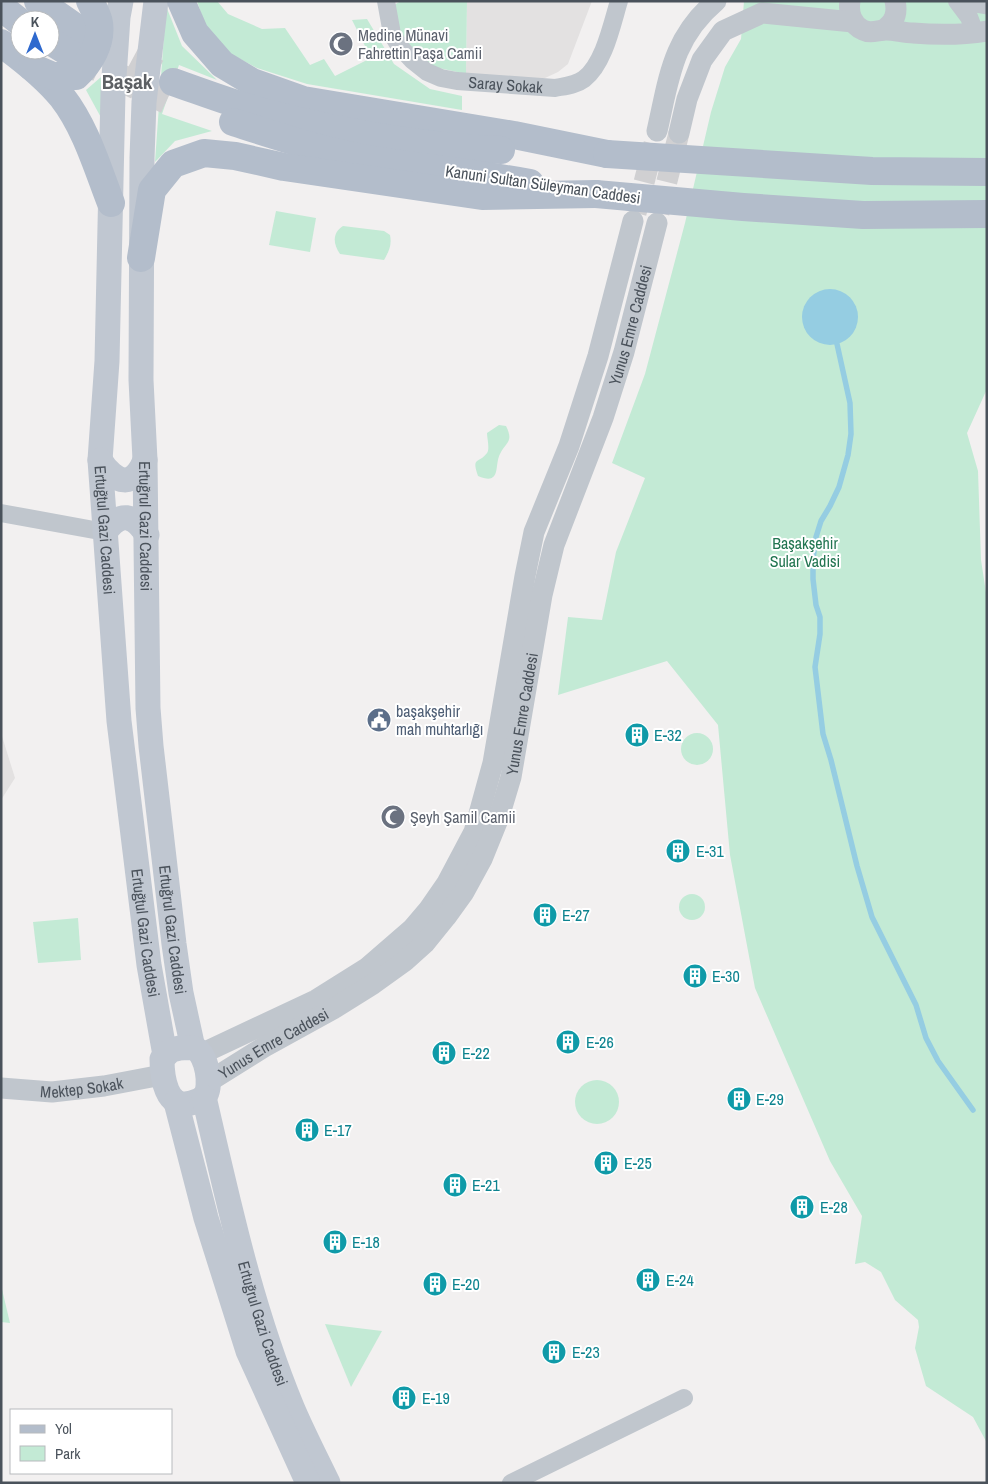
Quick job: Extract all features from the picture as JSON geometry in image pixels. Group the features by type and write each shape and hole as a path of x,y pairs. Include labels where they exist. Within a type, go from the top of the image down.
{"main road":[{"path":"32,67 54,76 76,76 86,66 99,36 99,23 90,1"},
{"name":"Ertuğtul Gazi Caddesi","path":"121,1 113,92 107,361 100,460 120,730 149,965 164,1065"},
{"name":"Ertuğrul Gazi Caddesi","path":"156,1 144,102 142,258 141,380 145,460 148,699 151,746 181,993 197,1051"},
{"path":"181,1 195,33 222,64 252,82 303,100 514,135 608,154"},
{"path":"60,24 81,46 60,42"},
{"path":"1,43 32,67 62,98 85,134 111,203"},
{"name":"Kanuni Sultan Süleyman Caddesi","path":"987,172 872,171 608,154 493,150 418,142 353,132 170,91 279,137 367,159 481,174 596,194 743,208 863,215 987,214"},
{"path":"142,258 152,190 173,164 204,154 235,156 284,167 482,196 596,194"},
{"path":"100,460 107,471 114,477 122,480 135,477 141,472 145,460"},
{"path":"105,532 117,519 130,518 141,526 146,535"},
{"path":"180,1048 197,1051 206,1064 206,1089 197,1102 187,1104 176,1102 170,1097 164,1065 171,1050 180,1048"},
{"name":"Ertuğrul Gazi Caddesi","path":"206,1089 232,1217 262,1323 292,1408 328,1483"},
{"name":"Ertuğrul Gazi Caddesi","path":"176,1102 206,1218 248,1351 308,1483"}],"street":[{"name":"Saray Sokak","path":"386,1 392,34 400,47 427,72 441,78 457,81 555,88 571,85 585,78 595,67 619,1"},
{"path":"657,131 674,58 695,21 716,1"},
{"path":"742,1 745,5 762,13 853,22 866,32 884,30 920,33 981,32"},
{"path":"850,1 849,11 853,22"},
{"path":"884,30 896,15 895,1"},
{"path":"957,1 968,18 981,32"},
{"path":"969,1 987,4"},
{"path":"679,133 687,99 702,60 723,31 762,13"},
{"name":"Yunus Emre Caddesi","path":"197,1051 316,1000 367,968 412,929 429,909 447,883 474,832 493,763 534,532 569,446 598,356 634,221"},
{"name":"Yunus Emre Caddesi","path":"206,1089 264,1047 333,1009 405,961 425,943 446,917 464,892 482,859 499,816 510,777 542,595 554,544 603,418 634,318 657,224"},
{"path":"1,513 105,532"},
{"name":"Mektep Sokak","path":"1,1088 52,1092 104,1086 164,1065"},
{"path":"511,1483 684,1398"}],"shaded area":[{"path":"467,1 592,1 568,64 558,72 534,81 466,74"},
{"path":"1,733 15,778 1,800"}],"green space":[{"path":"197,1 217,1 228,14 262,29 285,28 310,65 324,59 335,76 371,58 352,20 367,19 394,64 430,89 462,96 462,110 307,84 257,68 227,52 205,25"},
{"path":"401,1 467,1 466,74 430,66 402,43 394,5"},
{"name":"Başakşehir Sular Vadisi","path":"744,1 987,1 987,389 967,433 978,471 981,560 987,599 987,1443 973,1417 926,1386 915,1348 919,1327 918,1320 895,1300 881,1272 865,1262 855,1264 862,1216 830,1161 755,988 730,855 718,725 667,661 558,695 568,617 602,620 616,552 645,478 612,463 645,374 685,223 711,112 725,67 741,39"},
{"path":"166,6 182,46 217,80 179,65 162,114 212,131 175,141 155,162"},
{"path":"108,71 104,123 86,90"},
{"path":"276,211 316,218 310,252 269,245"},
{"path":"343,226 384,231 390,235 390,248 384,260 340,254 335,243 335,235"},
{"path":"499,425 506,426 509,439 498,459 496,473 491,478 478,476 475,466 477,461 488,451 487,433"},
{"path":"697,733 703,734 708,738 712,743 712,755 708,760 703,764 697,765 691,764 686,760 682,755 681,749 682,743 686,738 691,734"},
{"path":"692,894 701,898 705,907 701,916 692,920 683,916 679,907 683,898"},
{"path":"78,918 81,960 38,963 33,922"},
{"path":"601,1080 613,1086 618,1093 618,1111 613,1118 606,1123 593,1124 585,1121 578,1114 575,1098 578,1090 585,1083"},
{"path":"1,1285 10,1323 1,1322"},
{"path":"325,1324 382,1331 351,1387"}],"water":[{"path":"830,289 850,297 858,317 850,337 830,345 810,337 802,317 810,297"}],"waterway":[{"path":"837,344 850,403 851,434 848,455 839,487 821,521 816,537 813,559 816,605 820,617 820,634 815,667 823,734 872,917 916,1005 926,1038 938,1061 973,1110"}],"tunnel":[{"path":"95,40 173,82"},
{"path":"74,56 167,100"},
{"path":"659,213 679,133"},
{"path":"636,213 654,144"}],"place":[{"name":"Medine Münavi Fahrettin Paşa Camii","path":"341,44"},
{"name":"başakşehir mah muhtarlığı","path":"379,720"},
{"name":"E-32","path":"637,735"},
{"name":"Şeyh Şamil Camii","path":"393,817"},
{"name":"E-31","path":"678,851"},
{"name":"E-27","path":"545,915"},
{"name":"E-30","path":"695,976"},
{"name":"E-26","path":"568,1042"},
{"name":"E-22","path":"444,1053"},
{"name":"E-29","path":"739,1099"},
{"name":"E-17","path":"307,1130"},
{"name":"E-25","path":"606,1163"},
{"name":"E-21","path":"455,1185"},
{"name":"E-28","path":"802,1207"},
{"name":"E-18","path":"335,1242"},
{"name":"E-24","path":"648,1280"},
{"name":"E-20","path":"435,1284"},
{"name":"E-23","path":"554,1352"},
{"name":"E-19","path":"404,1398"}],"district":[{"name":"Başak","path":"127,81"}]}
